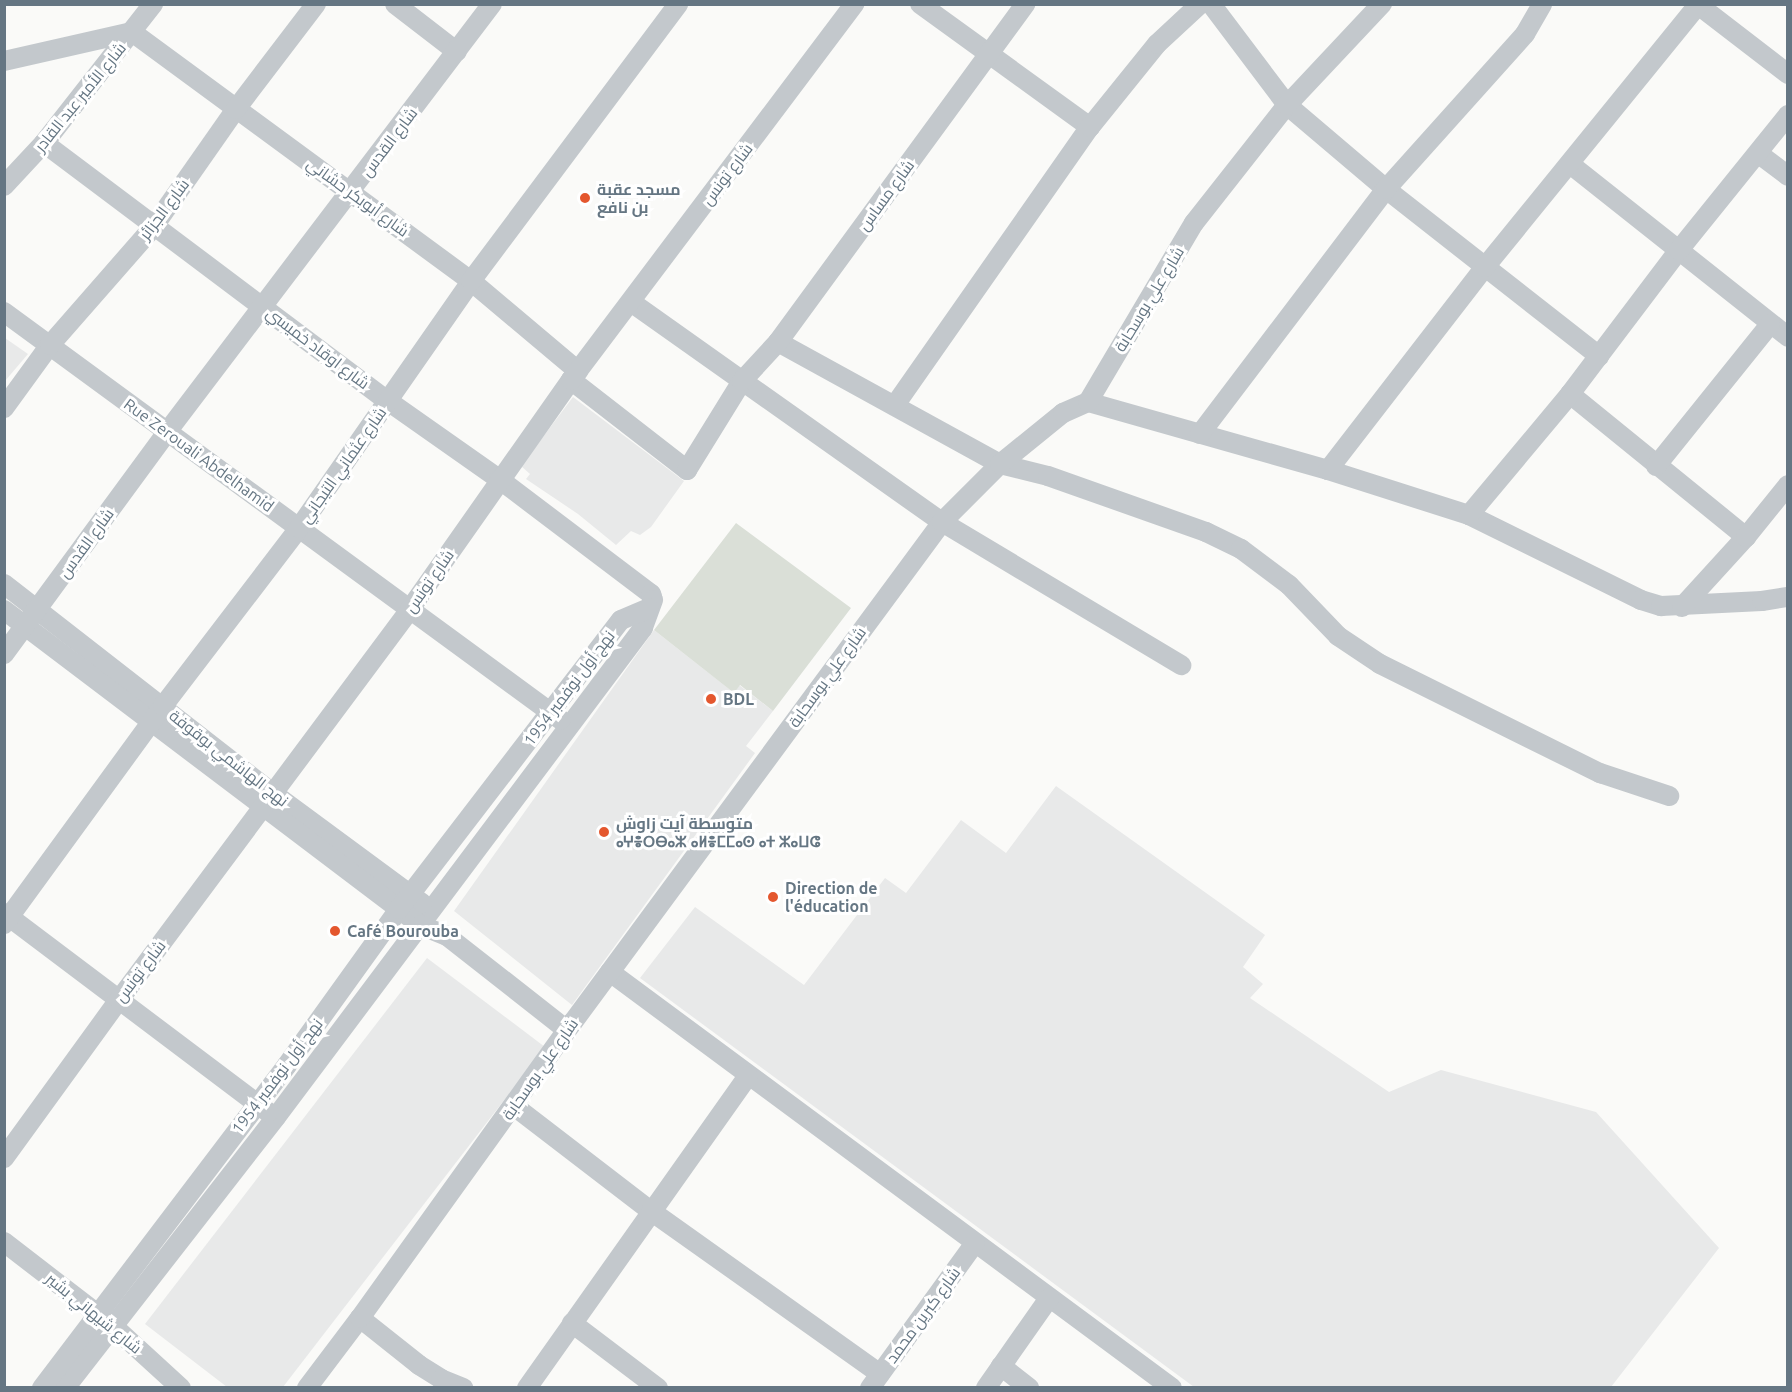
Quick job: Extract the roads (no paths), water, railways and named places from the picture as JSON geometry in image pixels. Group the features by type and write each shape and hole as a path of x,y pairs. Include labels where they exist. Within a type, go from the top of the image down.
{"street":[{"name":"شارع الأمير عبد القادر","path":"4,186 44,144 153,4"},
{"name":"شارع الجزائر","path":"4,408 50,345 154,226 236,109 316,4"},
{"path":"395,4 457,52"},
{"name":"شارع القدس","path":"4,654 167,432 492,4"},
{"name":"شارع عثماني التيجاني","path":"6,918 299,528 471,281 678,4"},
{"name":"شارع تونس","path":"4,1158 118,1000 269,801 410,609 574,375 854,4"},
{"path":"920,4 1090,127"},
{"name":"شارع مساس","path":"574,375 687,470 741,381 778,342 1025,4"},
{"path":"895,405 1090,127 1157,44 1200,4"},
{"path":"1211,4 1287,105 1386,189 1599,356"},
{"name":"شارع علي بوسحابة","path":"307,1388 567,1030 942,522 1000,464 1063,413 1088,402 1194,224 1287,105 1382,4"},
{"path":"1200,434 1386,189 1525,34 1542,4"},
{"path":"1328,470 1485,267 1697,5 1788,74"},
{"path":"4,61 132,32"},
{"name":"شارع أبوبكر حشاني","path":"132,32 471,281 574,375"},
{"path":"1469,515 1570,394 1679,250 1788,116"},
{"name":"شارع اوقاد خميسي","path":"44,144 388,401 499,479 650,601"},
{"path":"1759,154 1788,177"},
{"path":"1570,164 1788,337"},
{"path":"631,302 942,522 1181,665"},
{"name":"Rue Zerouali Abdelhamid","path":"4,312 568,725"},
{"path":"1656,466 1770,324"},
{"path":"778,342 1000,464 1048,476 1215,536 1241,549 1274,572 1338,636 1380,664 1600,772 1669,796"},
{"path":"1570,394 1746,537"},
{"path":"1088,402 1328,470 1469,515 1641,600 1661,606 1682,607 1788,597"},
{"path":"1682,607 1746,537 1788,485"},
{"name":"نهج الهاشمي بوقوفة","path":"4,584 38,608 158,714 269,801 426,917 567,1030"},
{"name":"نهج أول نوفمبر 1954","path":"42,1388 258,1104 405,902 621,620 650,601"},
{"name":"نهج أول نوفمبر 1954","path":"65,1388 276,1117 643,628 650,601"},
{"name":"نهج الهاشمي بوقوفة","path":"4,610 158,714"},
{"path":"6,918 276,1117"},
{"path":"610,972 1172,1388"},
{"path":"287,1065 304,1078"},
{"path":"527,1388 748,1076"},
{"path":"514,1106 875,1381"},
{"name":"شارع شيهاني بشير","path":"4,1242 113,1326 182,1388"},
{"name":"شارع كبرين محمد","path":"875,1381 975,1243"},
{"path":"986,1388 1049,1298"},
{"path":"360,1318 419,1365 441,1379 463,1388"},
{"path":"572,1323 658,1388"},
{"path":"1001,1366 1029,1388"}],"place":[{"name":"مسجد عقبة بن نافع","path":"585,198"},
{"name":"BDL","path":"711,699"},
{"name":"متوسطة آيت زاوش ⴰⵖⴻⵔⴱⴰⵣ ⴰⵍⴻⵎⵎⴰⵙ ⴰⵜ ⵣⴰⵡⵛ","path":"604,832"},
{"name":"Direction de l'éducation","path":"773,897"},
{"name":"Café Bourouba","path":"335,931"}]}
